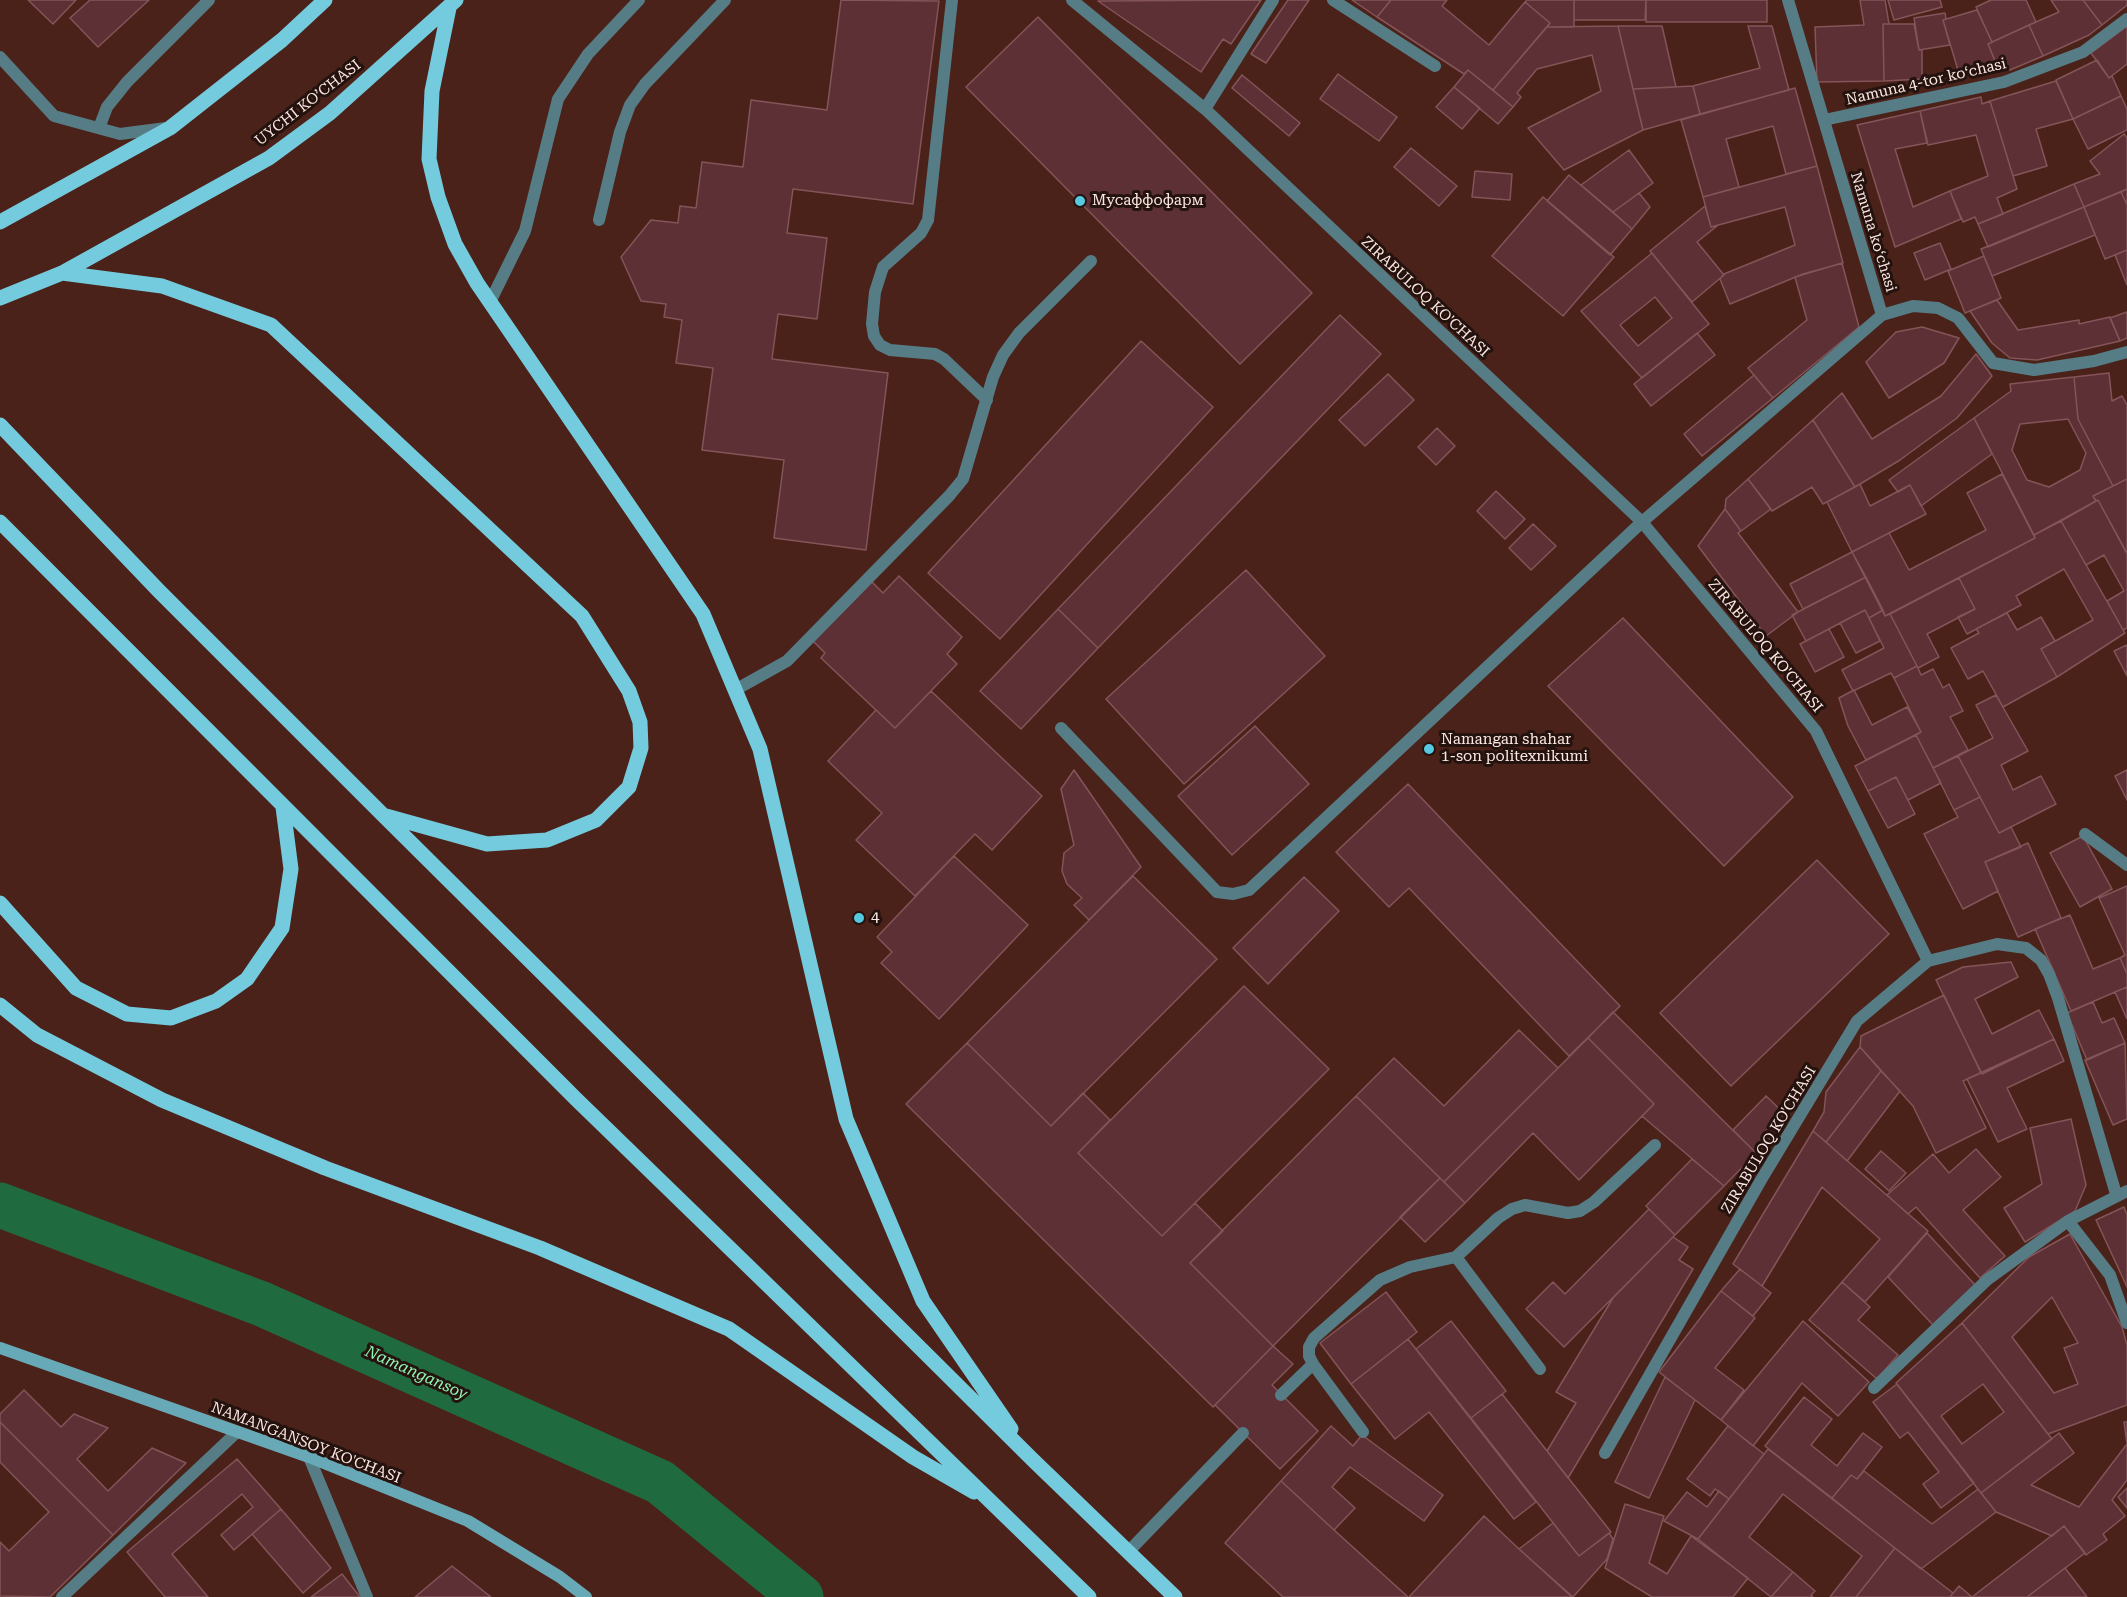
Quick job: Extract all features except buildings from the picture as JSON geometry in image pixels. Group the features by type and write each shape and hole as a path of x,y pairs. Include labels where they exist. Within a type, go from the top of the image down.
{"main road":[{"path":"0,222 170,128 282,40 325,0"},
{"path":"453,4 432,91 429,159 438,197 455,244 490,302 703,614 760,749 846,1119 923,1301 1034,1461"},
{"name":"UYCHI KO’CHASI","path":"0,298 62,273 269,158 330,113 453,4"},
{"path":"62,273 162,286 271,325 582,616 629,691 640,722 641,748 629,787 596,820 547,840 487,844 384,816"},
{"path":"0,426 159,591 384,816 1034,1461 1176,1597"},
{"path":"0,522 576,1100 1089,1597"},
{"path":"0,903 76,988 127,1014 171,1018 216,1001 247,979 282,928 291,869 283,807"},
{"path":"0,1005 37,1035 162,1100 325,1168 540,1248 729,1329 913,1457 995,1504"}],"street":[{"path":"99,128 107,107 127,82 209,0"},
{"path":"490,302 525,231 558,99 588,54 639,0"},
{"path":"599,220 620,132 630,105 645,84 725,0"},
{"path":"952,0 928,220 921,233 883,267 875,292 872,324 874,336 880,345 890,350 935,354 944,359 987,400"},
{"name":"ZIRABULOQ KO'CHASI","path":"1072,0 1205,109 1642,522 1816,731 1928,961 1857,1021 1761,1180 1605,1453"},
{"path":"1205,109 1273,0"},
{"path":"1333,0 1435,66"},
{"name":"Namuna koʻchasi","path":"1788,0 1882,315 1913,306 1938,308 1958,318 1994,363 2034,370 2094,361 2127,352"},
{"name":"Namuna 4-tor koʻchasi","path":"1824,120 2004,82 2083,52 2127,19"},
{"path":"0,57 54,116 120,134 170,128"},
{"path":"735,690 787,661 949,496 963,479 993,377 1003,355 1019,333 1090,261"},
{"path":"1061,728 1217,892 1233,894 1248,890 1261,881 1642,522 1882,315"},
{"path":"2085,834 2127,865"},
{"path":"1874,1388 1987,1281 2068,1221 2121,1193 2058,998 2041,960 2026,948 1997,944 1928,961"},
{"path":"1363,1432 1312,1364 1309,1356 1314,1338 1380,1280 1410,1267 1456,1257 1498,1218 1512,1209 1525,1205 1569,1213 1580,1211 1655,1145"},
{"path":"2068,1221 2110,1275 2127,1323"},
{"path":"1456,1257 1540,1369"},
{"name":"NAMANGANSOY KO'CHASI","path":"0,1348 309,1457 468,1521 560,1577 586,1597"},
{"path":"1281,1395 1312,1364"},
{"path":"62,1597 237,1432"},
{"path":"1128,1552 1244,1433"},
{"path":"309,1457 367,1597"}],"waterway":[{"name":"Namangansoy","path":"0,1205 262,1304 660,1482 801,1597"}],"place":[{"name":"Мусаффофарм","path":"1080,201"},
{"name":"Namangan shahar 1-son politexnikumi","path":"1429,749"},
{"name":"4","path":"859,918"}]}
